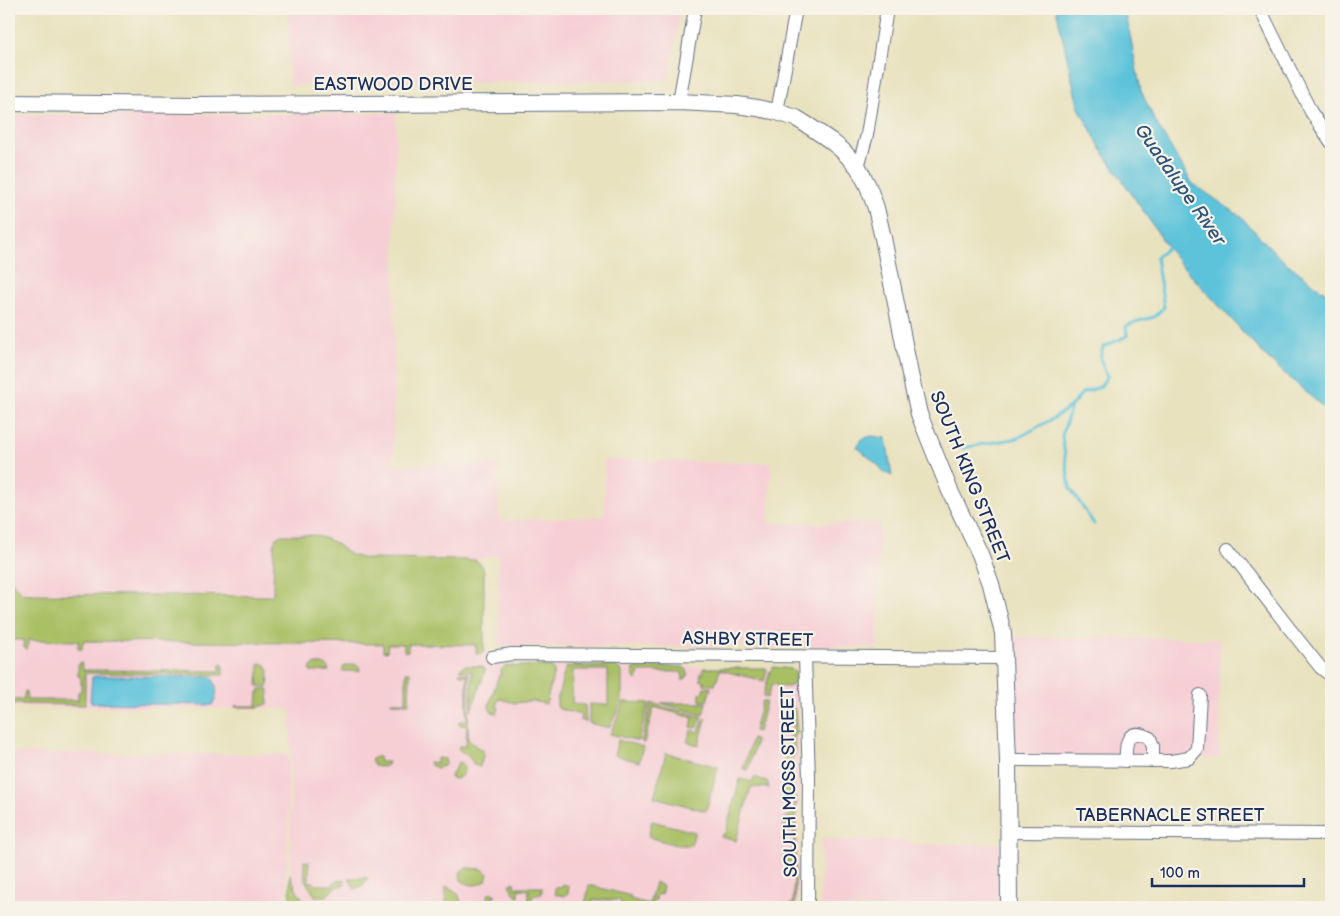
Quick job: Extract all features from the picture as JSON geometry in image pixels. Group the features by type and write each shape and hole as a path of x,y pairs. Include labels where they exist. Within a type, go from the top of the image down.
{"main road":[{"name":"EASTWOOD DRIVE","path":"9,103 210,105 679,102 737,105 777,112"},
{"name":"SOUTH KING STREET","path":"777,112 796,118 837,146 858,167 868,186 876,208 883,238 919,414 950,490 980,554 991,584 1003,633 1008,760 1009,907"}],"street":[{"path":"679,102 694,9"},
{"path":"777,112 796,9"},
{"path":"858,167 867,135 887,9"},
{"path":"1260,9 1311,112 1331,142"},
{"path":"1228,549 1320,667 1331,676"},
{"name":"ASHBY STREET","path":"492,657 512,654 1004,658"},
{"name":"SOUTH MOSS STREET","path":"805,657 809,778 808,907"},
{"path":"1008,760 1171,761 1189,758 1198,749 1200,695"},
{"path":"1126,761 1125,748 1128,739 1134,734 1143,734 1150,738 1153,746 1153,761"},
{"name":"TABERNACLE STREET","path":"1009,832 1331,834"}],"shaded area":[{"path":"288,9 681,9 668,80 289,85"},
{"path":"396,113 393,465 498,464 499,521 605,516 604,460 771,463 769,524 879,523 878,647 499,646 498,555 474,560 366,559 351,555 335,543 274,544 273,594 271,596 32,594 22,593 15,586 9,578 9,115"},
{"path":"1010,637 1220,639 1219,758 1015,755 1014,685"},
{"path":"9,640 485,645 485,665 796,668 799,760 798,907 290,907 291,709 9,707"},
{"path":"9,753 289,754 286,907 9,907"},
{"path":"821,840 908,840 909,844 1001,844 1001,907 820,907"}],"green space":[{"path":"281,535 314,535 335,543 351,555 366,559 474,560 478,562 482,565 484,571 484,651 476,654 476,645 408,644 408,651 405,652 404,644 388,644 386,652 383,651 383,644 83,641 81,650 78,648 78,641 28,640 28,648 25,649 24,640 9,640 9,578 22,593 32,594 271,596 273,593 274,544 276,538"},
{"path":"81,662 83,670 220,671 220,664 222,663 223,675 85,673 85,705 9,704 9,699 23,700 25,691 27,700 78,700 78,692 81,691 81,678 78,676 78,665"},
{"path":"262,663 266,665 269,671 268,687 258,686 259,665"},
{"path":"323,664 329,671 311,672 312,666"},
{"path":"354,664 359,666 360,671 342,671 344,666"},
{"path":"464,666 481,666 485,669 471,711 472,671 459,670"},
{"path":"505,666 552,667 554,672 546,704 532,701 515,703 500,699 497,701 497,707 499,708 497,714 492,712 489,705 499,675 501,675 501,670"},
{"path":"571,666 615,666 621,670 622,702 609,728 589,723 589,704 608,705 608,670 573,670 572,704 585,705 586,722 580,720 581,715 559,709 557,706 565,670"},
{"path":"639,667 683,667 687,670 688,676 683,681 682,672 639,672 637,680 633,673 634,669"},
{"path":"773,667 792,669 797,677 795,677 796,680 789,687 772,684 767,698 763,697 770,671"},
{"path":"704,668 766,668 767,670 764,681 720,670 715,685 704,684 704,681 700,680 701,672 701,674 704,674 702,670"},
{"path":"406,672 410,672 409,703 391,703 406,702"},
{"path":"459,673 469,673 468,740 484,752 480,767 474,765 458,748 459,746 466,746 467,725 460,725 458,723 460,721 467,721 467,675"},
{"path":"704,687 711,687 707,701 700,701 700,693 704,692"},
{"path":"260,689 269,689 268,704 259,707 235,707 257,706"},
{"path":"762,701 766,702 758,732 754,731"},
{"path":"624,702 649,703 638,741 610,734"},
{"path":"651,703 702,717 697,728 691,727 693,718 654,707 644,743 641,742"},
{"path":"661,703 706,703 703,715"},
{"path":"790,706 795,710 797,732 794,732 795,754 787,768 782,766 793,725 795,725 795,723 786,719"},
{"path":"705,718 699,745 687,742 691,730 698,732"},
{"path":"752,739 756,741 748,770 743,769"},
{"path":"618,740 643,747 639,762 614,755"},
{"path":"666,753 718,767 706,811 654,797"},
{"path":"379,757 380,762 388,762 387,765 383,767 374,766 371,760"},
{"path":"437,758 445,759 444,766 437,768 430,765 429,762 437,763"},
{"path":"458,762 464,766 462,775 456,779 450,778 451,775"},
{"path":"754,777 767,781 769,788 751,787 736,841 721,837 722,834 725,834 740,779 752,782"},
{"path":"783,783 794,787 791,792 796,799 795,907 786,907 793,903 794,865 792,861 784,864 784,856 794,849 794,834 791,830 784,833 784,819 794,813 795,798 792,794 786,797 781,787"},
{"path":"652,821 695,832 691,845 676,845 648,837"},
{"path":"304,861 309,862 309,882 314,882 315,885 333,885 334,882 345,878 344,885 335,887 327,896 315,896 305,880"},
{"path":"467,868 483,869 488,874 486,881 474,885 467,884 461,880 460,874 462,870"},
{"path":"290,874 302,898 299,905 290,904"},
{"path":"349,878 368,878 363,885 355,889"},
{"path":"514,882 515,888 542,887 542,894 533,896 531,907 528,907 529,890 519,889 519,896 517,896 509,885"},
{"path":"655,882 663,886 661,895 657,894 652,906 621,906 620,900 592,900 592,907 586,907 585,905 589,885 631,896 630,899 649,904"},
{"path":"563,884 569,886 568,893 564,896 555,894 555,887 562,887"},
{"path":"446,887 458,894 461,907 446,907"},
{"path":"490,892 496,895 493,896 493,907 486,907 487,897"}],"water":[{"name":"Guadalupe River","path":"1056,9 1125,9 1141,91 1155,121 1192,183 1240,216 1279,257 1331,297 1331,414 1267,358 1175,258 1101,149 1078,106"},
{"path":"872,436 886,438 892,476 883,472 880,467 857,447 861,439"},
{"path":"92,677 211,677 215,683 216,695 212,705 96,703 90,700"}],"waterway":[{"path":"962,448 1018,438 1054,418 1072,405 1082,393 1100,387 1107,377 1100,358 1103,347 1127,336 1126,326 1154,317 1164,307 1156,257 1171,245"},
{"path":"1071,406 1062,436 1070,488 1094,524"}]}
